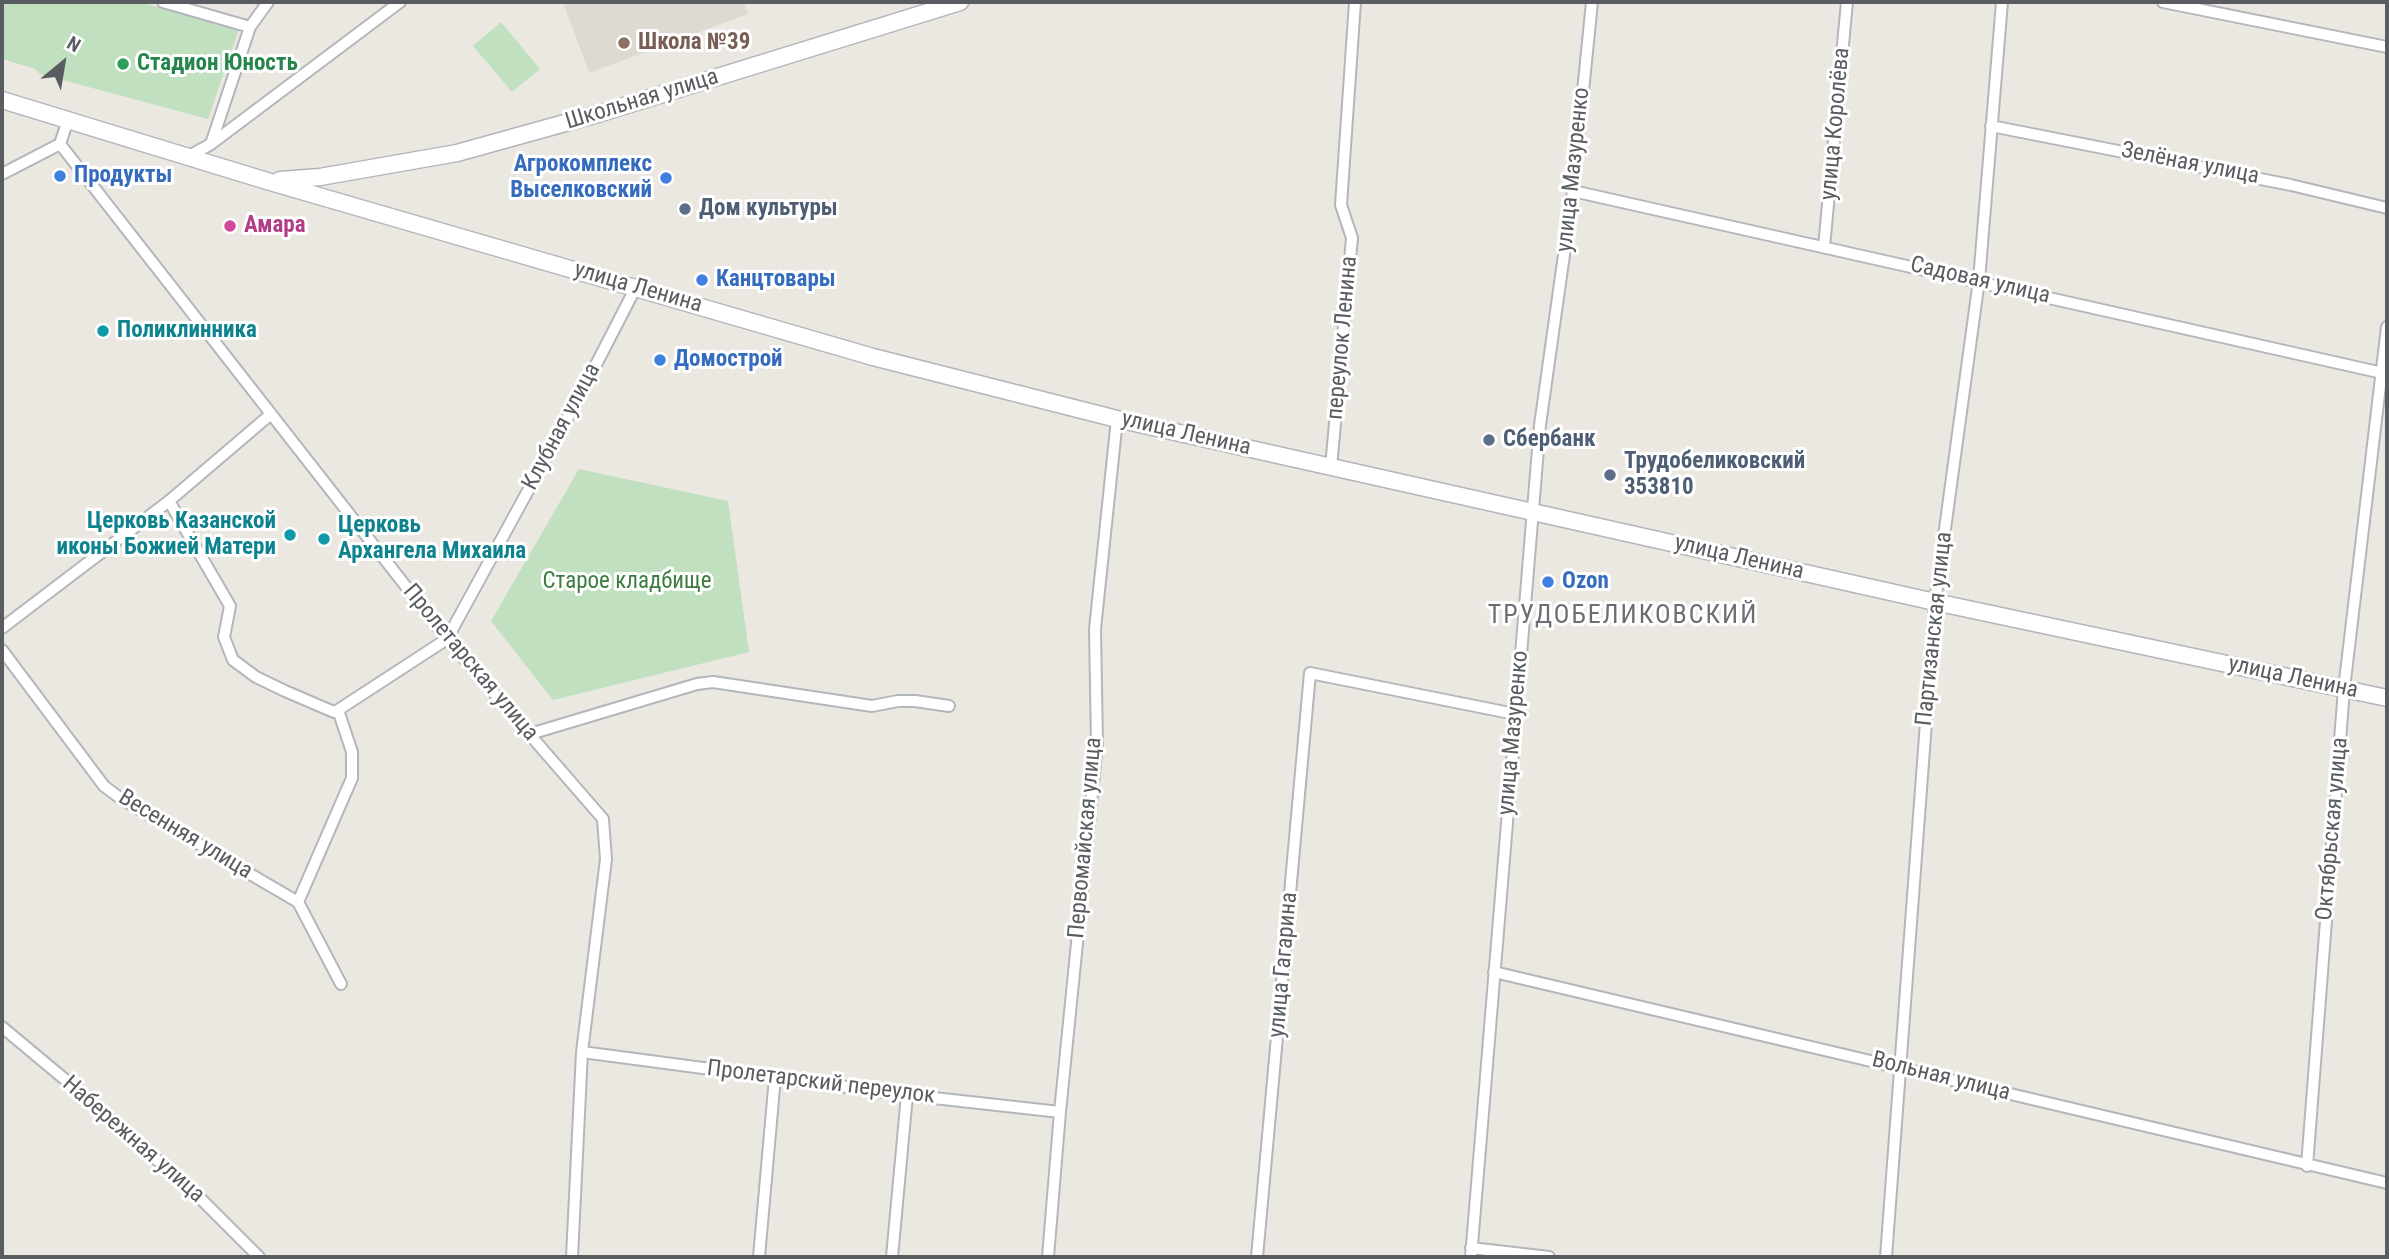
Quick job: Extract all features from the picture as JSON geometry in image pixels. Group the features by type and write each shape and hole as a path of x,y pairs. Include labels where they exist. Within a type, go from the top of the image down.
{"street":[{"path":"163,2 250,27"},
{"path":"211,144 250,27 268,2"},
{"path":"189,156 211,144 400,2"},
{"name":"Школьная улица","path":"267,181 320,177 457,153 575,121 960,2"},
{"name":"переулок Ленина","path":"1331,467 1352,239 1341,205 1356,2"},
{"name":"улица Мазуренко","path":"1471,1253 1540,425 1573,191 1592,2"},
{"name":"улица Королёва","path":"1824,247 1847,2"},
{"name":"Партизанская улица","path":"1886,1257 1935,602 1979,281 2001,2"},
{"path":"2163,2 2387,47"},
{"name":"улица Ленина","path":"2,100 267,181 873,357 1117,419 1935,602 2387,698"},
{"path":"2,174 60,144 68,120"},
{"name":"Зелёная улица","path":"1991,126 2291,185 2387,208"},
{"name":"Пролетарская улица","path":"60,144 447,639 603,819 606,859 582,1052 572,1257"},
{"path":"313,194 320,177"},
{"name":"Садовая улица","path":"1573,191 2385,373"},
{"name":"Клубная улица","path":"447,639 636,287"},
{"name":"Октябрьская улица","path":"2307,1166 2344,689 2385,373 2387,327"},
{"path":"2,628 169,501 271,414"},
{"name":"Первомайская улица","path":"1048,1257 1097,744 1095,629 1117,419"},
{"path":"169,501 230,606 224,637 233,660 256,677 334,712 447,639"},
{"name":"Весенняя улица","path":"2,650 104,786 298,902"},
{"name":"улица Гагарина","path":"1257,1257 1310,673 1515,714"},
{"path":"530,734 697,684 713,682 872,706 898,701 949,706"},
{"path":"338,710 352,752 352,778 298,902 341,984"},
{"name":"Вольная улица","path":"1494,972 2387,1183"},
{"name":"Набережная улица","path":"2,1027 189,1189 259,1257"},
{"name":"Пролетарский переулок","path":"582,1052 907,1095 1060,1112"},
{"path":"758,1257 775,1077"},
{"path":"892,1257 907,1095"},
{"path":"1471,1253 1549,1257"}],"shaded area":[{"name":"Школа №39","path":"563,2 744,2 748,14 589,73"}],"green space":[{"name":"Стадион Юность","path":"2,2 140,2 239,29 208,119 40,74 35,69 3,59"},
{"path":"501,22 540,69 512,92 473,46"},
{"name":"Старое кладбище","path":"579,469 728,501 749,652 553,700 491,621"}],"place":[{"name":"Школа №39","path":"624,43"},
{"name":"Стадион Юность","path":"123,64"},
{"name":"Продукты","path":"60,176"},
{"name":"Агрокомплекс Выселковский","path":"666,178"},
{"name":"Дом культуры","path":"685,209"},
{"name":"Амара","path":"230,226"},
{"name":"Канцтовары","path":"702,280"},
{"name":"Поликлинника","path":"103,331"},
{"name":"Домострой","path":"660,360"},
{"name":"Сбербанк","path":"1489,440"},
{"name":"Трудобеликовский 353810","path":"1610,475"},
{"name":"Церковь Казанской иконы Божией Матери","path":"290,535"},
{"name":"Церковь Архангела Михаила","path":"324,539"},
{"name":"Ozon","path":"1548,582"}],"district":[{"name":"ТРУДОБЕЛИКОВСКИЙ","path":"1623,616"}]}
